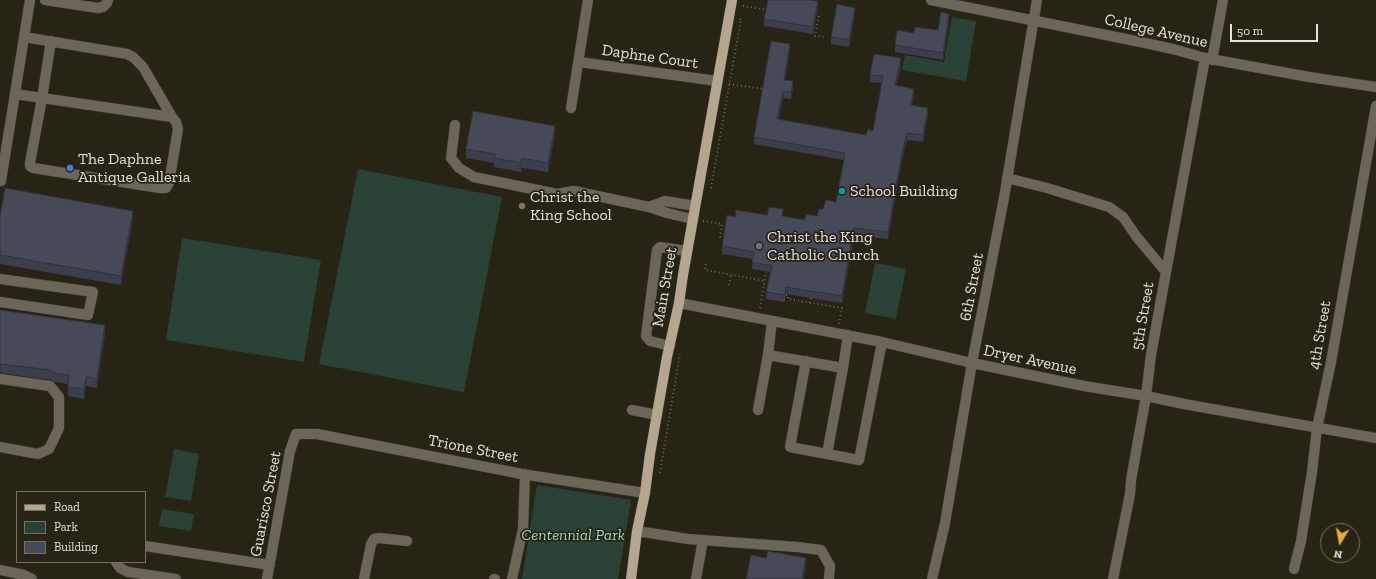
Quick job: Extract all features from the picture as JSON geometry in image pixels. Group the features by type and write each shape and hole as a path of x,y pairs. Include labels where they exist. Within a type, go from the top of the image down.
{"main road":[{"name":"Main Street","path":"631,579 636,531 645,493 657,415 679,303 692,219 732,0"}],"street":[{"path":"0,181 30,0"},
{"path":"45,0 98,8 103,7 108,0"},
{"path":"571,108 588,0"},
{"name":"College Avenue","path":"930,0 1126,38 1208,59 1376,87"},
{"name":"6th Street","path":"932,579 945,523 972,363 989,280 1036,0"},
{"name":"5th Street","path":"1113,579 1130,494 1151,355 1166,272 1208,59 1223,0"},
{"path":"24,37 50,41 118,52 133,57 142,67 176,122 178,129 169,184 166,188 33,168 30,166 50,41"},
{"name":"Daphne Court","path":"579,62 717,81"},
{"path":"15,94 172,116"},
{"name":"4th Street","path":"1294,569 1301,541 1312,472 1317,428 1331,362 1376,106"},
{"path":"455,125 451,158 459,168 474,177 557,194 574,191 649,206 667,213 692,219"},
{"path":"1007,178 1047,188 1109,207 1123,217 1136,236 1166,272"},
{"path":"649,206 665,201 695,206"},
{"path":"670,346 650,341 646,336 657,250 660,246 687,251"},
{"path":"0,279 93,292 88,315 0,302"},
{"name":"Dryer Avenue","path":"679,303 848,335 1084,386 1376,438"},
{"path":"758,410 768,354 772,320"},
{"path":"827,454 848,335"},
{"path":"806,361 790,448 859,460 882,342"},
{"path":"768,354 843,368"},
{"path":"0,379 50,386 59,397 59,428 49,449 38,454 0,447"},
{"path":"632,410 657,415"},
{"name":"Trione Street","path":"296,434 317,434 525,474 645,493"},
{"name":"Guarisco Street","path":"268,579 290,451 296,434"},
{"path":"512,579 523,529 525,474"},
{"path":"636,531 703,540 797,546 821,550 830,566 829,579"},
{"path":"364,579 371,544 374,539 379,538 407,542"},
{"path":"696,579 703,540"},
{"path":"146,546 270,565"},
{"path":"117,563 120,568 128,572 176,579"},
{"path":"0,570 24,575 32,579"}],"path":[{"path":"743,6 767,10"},
{"path":"819,16 815,36 824,38"},
{"path":"729,84 764,89"},
{"path":"692,219 722,224 720,237 725,238"},
{"path":"706,264 705,270 765,280"},
{"path":"760,307 766,272"},
{"path":"728,285 731,274"},
{"path":"786,295 788,295 788,299 842,308 837,333"},
{"path":"810,303 811,298"}],"green space":[{"path":"952,17 976,21 966,81 902,70 905,55 944,62"},
{"path":"358,169 502,197 464,392 319,364"},
{"path":"182,238 321,260 304,362 166,340"},
{"path":"875,263 906,269 896,319 865,313"},
{"path":"174,449 199,454 191,501 165,497"},
{"name":"Centennial Park","path":"537,485 631,500 618,579 522,579"},
{"path":"162,509 194,514 191,531 159,526"}],"building":[{"path":"768,0 818,1 813,27 764,19"},
{"path":"837,4 855,8 849,40 831,37"},
{"path":"941,12 949,14 943,53 895,45 897,30 914,33 915,27 938,30"},
{"path":"771,41 790,44 784,80 793,81 791,92 783,91 777,119 866,135 868,129 873,131 883,76 870,75 874,54 901,58 895,85 914,89 911,105 928,108 923,135 907,133 888,232 854,228 842,296 786,287 785,295 766,292 772,266 752,262 754,252 722,246 727,215 735,217 736,210 767,215 769,207 783,209 782,216 805,220 806,214 817,216 819,209 823,209 826,200 836,202 845,153 754,137"},
{"path":"473,111 555,126 548,163 522,158 521,163 494,158 495,154 466,149"},
{"path":"5,188 133,211 121,276 0,255 0,216"},
{"path":"0,310 105,325 97,379 86,377 84,389 68,387 69,375 55,373 51,370 0,364"},
{"path":"768,551 806,558 802,579 746,579 751,555 766,558"}],"place":[{"name":"The Daphne Antique Galleria","path":"70,168"},
{"name":"School Building","path":"842,191"},
{"name":"Christ the King School","path":"522,206"},
{"name":"Christ the King Catholic Church","path":"759,246"}]}
